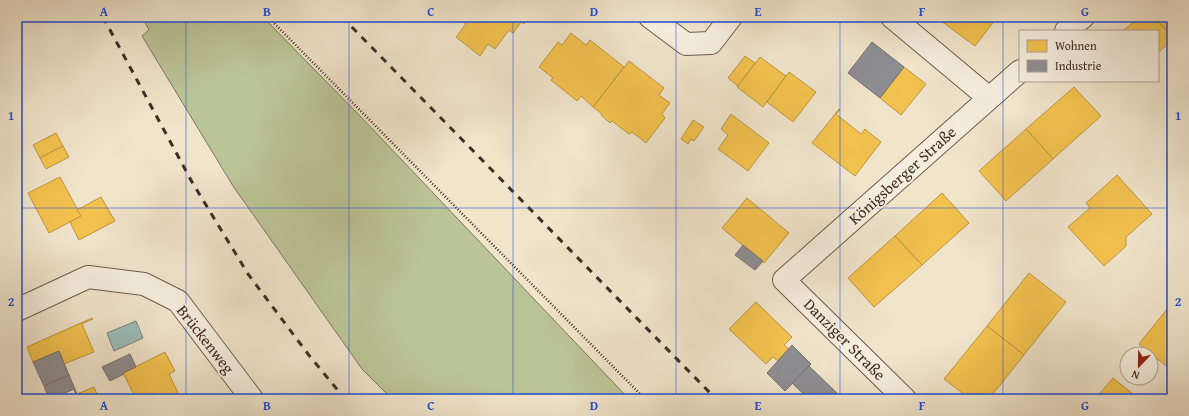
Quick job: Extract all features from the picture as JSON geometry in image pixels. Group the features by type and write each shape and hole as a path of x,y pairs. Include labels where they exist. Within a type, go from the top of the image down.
{"street":[{"path":"650,17 686,44 711,43 731,17"},
{"path":"892,17 989,98"},
{"path":"1067,30 1083,17"},
{"name":"Königsberger Straße","path":"784,280 1019,72"},
{"name":"Brückenweg","path":"17,310 88,276 144,284 178,301 252,399"},
{"name":"Danziger Straße","path":"784,280 905,399"}],"path":[{"path":"268,17 645,399"}],"green space":[{"path":"142,17 263,17 361,117 629,399 392,399 362,369 233,186 142,36 149,30"}],"water":[{"path":"136,321 143,338 114,351 107,333"}],"building: Wohnen":[{"path":"461,17 529,17 524,24 521,22 513,33 509,30 495,49 488,44 480,56 456,37 466,24 459,19"},
{"path":"944,17 997,17 975,46 941,21"},
{"path":"1139,17 1154,17 1172,36 1172,40 1159,52 1159,30 1124,30"},
{"path":"1154,17 1172,17 1172,36"},
{"path":"571,33 586,45 590,40 624,67 593,107 581,96 577,101 551,80 553,78 539,67 558,42 562,45"},
{"path":"745,56 755,63 738,86 728,78"},
{"path":"760,57 786,76 763,107 737,87"},
{"path":"629,61 664,88 659,95 670,103 662,114 665,118 646,143 632,132 629,134 612,121 610,123 593,107"},
{"path":"904,67 926,84 901,115 880,98"},
{"path":"789,72 816,92 793,122 767,102"},
{"path":"1074,87 1101,116 1053,159 1026,129"},
{"path":"839,109 840,110 836,114 861,134 865,129 881,142 855,176 812,143"},
{"path":"731,114 769,143 748,171 718,149 728,135 721,129"},
{"path":"693,120 704,127 694,141 691,139 688,144 681,139"},
{"path":"1026,129 1053,159 1006,201 979,171"},
{"path":"56,133 63,146 40,158 33,145"},
{"path":"63,146 69,157 46,169 40,158"},
{"path":"1117,175 1152,214 1126,237 1126,246 1104,266 1068,227 1090,208 1086,203"},
{"path":"60,177 81,216 49,233 28,193"},
{"path":"942,193 969,223 922,265 895,236"},
{"path":"101,197 115,221 79,240 70,222 81,216 77,210"},
{"path":"747,198 789,233 764,263 722,228"},
{"path":"895,236 922,265 874,307 848,278"},
{"path":"1029,273 1066,302 1024,355 987,326"},
{"path":"756,302 792,337 784,345 789,349 778,361 773,357 766,364 729,329"},
{"path":"1172,303 1172,367 1170,369 1159,360 1159,346 1141,346 1139,344"},
{"path":"92,318 93,319 82,324 94,352 64,364 59,351 33,362 27,347"},
{"path":"987,326 1024,355 989,399 970,399 944,379"},
{"path":"165,352 175,371 169,374 181,399 136,399 123,373"},
{"path":"1113,378 1119,383 1119,386 1123,386 1139,399 1095,399"},
{"path":"94,387 99,399 67,399 77,394"}],"building: Industrie":[{"path":"872,42 904,67 880,98 848,73"},
{"path":"743,245 763,261 755,270 735,255"},
{"path":"792,345 811,364 785,391 767,373"},
{"path":"59,351 69,375 44,386 33,362"},
{"path":"130,354 136,367 110,381 102,367"},
{"path":"809,366 843,399 809,399 792,383"},
{"path":"69,375 77,394 76,395 74,389 65,393 66,395 55,399 49,399 44,386"}],"railway":[{"path":"103,17 192,182 248,274 308,354 345,399"},
{"path":"342,17 716,399"}]}
